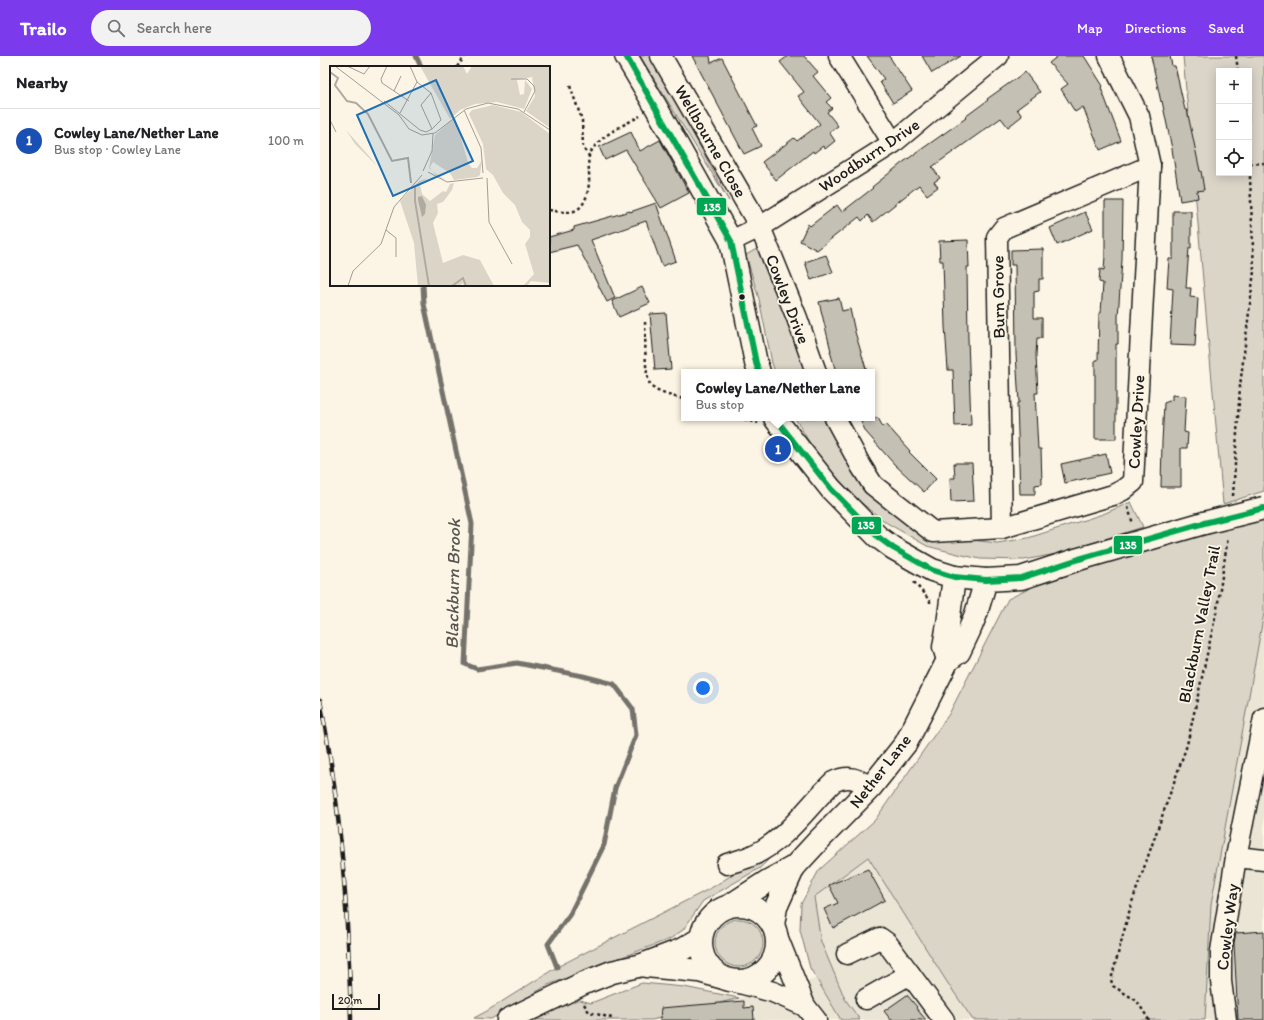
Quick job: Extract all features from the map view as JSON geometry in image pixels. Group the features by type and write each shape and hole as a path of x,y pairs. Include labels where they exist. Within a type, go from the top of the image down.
{"main road":[{"path":"626,56 731,241 758,369"},
{"path":"777,421 831,489 878,537 893,548 932,570 954,577 986,580 1021,578 1204,523 1264,508"},
{"path":"948,660 944,647 954,577"},
{"name":"Nether Lane","path":"775,931 776,907 794,868 818,841 871,788 906,743 948,660 959,652 976,614 986,580"},
{"name":"Nether Lane","path":"731,905 768,880 794,868"},
{"path":"642,965 699,971 726,979 744,981 756,978 766,970 773,960 777,949 775,931 765,915 755,908 743,905 731,905 720,909 710,917 703,927 700,939 704,961 711,970 726,979"},
{"path":"508,1020 584,982 612,972 642,965 681,950 700,939"}],"street":[{"name":"Wellbourne Close","path":"661,56 760,226"},
{"path":"839,56 892,143"},
{"name":"Woodburn Drive","path":"731,241 760,226 892,143 998,56"},
{"name":"Cowley Drive","path":"837,421 861,466 874,486 933,532 1002,528 1113,495 1123,490 1133,482 1150,166 1139,116 1109,56"},
{"name":"Burn Grove","path":"1002,528 997,237 1004,228 1150,166"},
{"name":"Cowley Drive","path":"760,226 797,318 815,369"},
{"name":"Cowley Way","path":"1226,1020 1221,981 1221,951 1236,857 1264,718"},
{"path":"727,864 751,856 771,844 797,822 833,782 842,778 852,778 871,788"},
{"path":"1236,857 1264,860"},
{"path":"775,931 810,1013"},
{"path":"847,954 880,938 887,943 944,1020"},
{"path":"866,999 910,974"},
{"path":"726,979 776,993 810,1013"}],"path":[{"path":"458,66 465,56"},
{"path":"1236,56 1238,68"},
{"path":"550,210 569,213 579,209 587,198 589,177 588,156 583,148 582,120 570,86"},
{"path":"588,156 595,144 619,127 656,107"},
{"path":"1252,164 1264,163"},
{"path":"1233,501 1240,386 1254,270 1250,176"},
{"path":"645,322 647,377 651,387 681,398"},
{"path":"1123,490 1139,542"},
{"name":"Blackburn Valley Trail","path":"1149,1020 1137,1000 1113,986 1111,980 1131,905 1187,746 1217,609 1229,530"},
{"path":"910,578 930,601 931,607"},
{"path":"584,982 587,993 584,1004 589,1012 612,1018 613,1020"}],"shaded area":[{"path":"640,56 652,56 729,201"},
{"path":"1183,56 1264,56 1264,491 1223,504"},
{"path":"767,243 806,369 774,369 759,299 746,255"},
{"path":"797,421 826,421 828,426 874,485 956,538 997,543 1028,538 1103,514 1131,502 1143,527 1061,553 1024,560 980,559 927,546 887,523 859,501 818,457"},
{"path":"1264,512 1264,613 1211,905 1205,1020 973,1020 947,982 868,857 814,897 821,942 845,999 860,1020 841,1020 810,968 800,930 801,904 819,870 875,820 949,714 1008,599 1082,563"},
{"path":"1264,613 1264,1020 1205,1020 1211,905"},
{"path":"787,841 760,868 703,901 683,930 670,939 548,985 491,1019 474,1018 557,967 711,888"},
{"path":"868,857 947,982 973,1020 860,1020 845,999 821,942 814,897"},
{"path":"734,919 744,919 756,926 763,938 763,948 756,960 744,967 734,967 726,963 719,956 715,948 715,938 719,930 726,923"},
{"path":"816,979 841,1020 652,1020"},
{"path":"642,983 684,987 739,998 652,1020 532,1020 573,998 591,1003"}],"building":[{"path":"692,56 710,56 711,63 722,58 757,126 752,128 761,146 744,154"},
{"path":"788,56 804,56 818,72 813,76 831,98 826,102 832,108 827,112 838,126 829,132 835,141 825,149 823,146 814,153 813,151 776,180 762,162 794,138 797,141 820,124 798,96 804,92 780,62"},
{"path":"867,56 889,56 912,91 893,103 880,82 884,79"},
{"path":"922,56 961,56 932,73"},
{"path":"1058,56 1084,56 1103,86 1101,88 1121,141 1100,150 1083,107 1075,112 1061,89 1068,84 1049,63"},
{"path":"1151,56 1170,56 1172,66 1175,66 1201,171 1204,190 1197,191 1198,198 1180,201 1172,149"},
{"path":"1025,72 1040,92 1017,109 1022,116 1008,127 1001,118 932,167 940,178 934,182 938,187 927,195 919,185 873,222 868,215 862,221 859,217 817,250 800,241 808,224 810,226 837,205 842,212 902,163 966,118 965,117 988,100 987,99"},
{"path":"631,132 640,151 660,140 689,193 661,208 626,150 605,160 599,147"},
{"path":"1105,201 1123,201 1118,344 1116,344 1116,439 1095,439 1095,360 1098,360 1099,313 1101,313 1103,283 1099,282 1100,269 1104,270 1105,256"},
{"path":"656,203 676,261 662,266 646,221 591,240 615,298 607,302 577,245 550,252 550,237 574,230 574,227 630,212"},
{"path":"1173,211 1191,211 1191,248 1189,248 1186,288 1191,288 1190,297 1198,298 1195,346 1170,345 1173,289 1167,288 1169,259 1173,259"},
{"path":"1085,212 1093,229 1057,245 1050,228"},
{"path":"968,240 968,338 971,425 955,426 953,370 948,370 943,261 940,261 939,241"},
{"path":"1043,249 1043,279 1039,279 1039,291 1034,292 1034,318 1042,318 1042,338 1037,338 1036,355 1038,393 1035,393 1038,449 1041,449 1042,484 1035,485 1035,494 1020,494 1015,265 1011,265 1011,250"},
{"path":"826,255 833,272 811,280 805,262"},
{"path":"642,287 650,303 619,317 612,301"},
{"path":"839,298 842,311 850,309 866,369 835,369 819,302"},
{"path":"666,313 671,369 655,370 650,314"},
{"path":"1172,395 1186,396 1184,432 1188,433 1187,448 1181,448 1181,487 1161,487 1164,403 1172,400"},
{"path":"875,418 878,418 883,427 886,424 910,451 909,452 936,479 924,492 894,464 866,432 860,421 875,421"},
{"path":"1106,454 1110,473 1065,483 1061,464"},
{"path":"954,463 972,463 974,501 951,502 950,478 955,478"},
{"path":"868,869 885,900 833,928 824,909 838,903 829,885"},
{"path":"1264,931 1264,1020 1238,1020 1234,943 1236,933"},
{"path":"907,995 926,1020 891,1020 884,1011"},
{"path":"744,1001 744,1008 753,1007 754,1020 660,1020 661,1008"}],"waterway":[{"name":"Blackburn Brook","path":"416,56 421,66"},
{"name":"Blackburn Brook","path":"423,286 424,304 472,524 465,664 477,669 517,663 583,676 614,684 633,709 636,735 615,788 604,845 570,914 548,944 557,967"}],"railway":[{"path":"320,700 333,779 342,859 348,940 351,1020"}],"transit line":[{"name":"135","path":"626,56 731,241 758,369"},
{"name":"135","path":"777,421 831,489 878,537 893,548 932,570 954,577 986,580 1021,578 1079,559 1204,523 1264,508"}],"place":[{"name":"Cowley Lane/Nether Lane","path":"778,449"}]}
